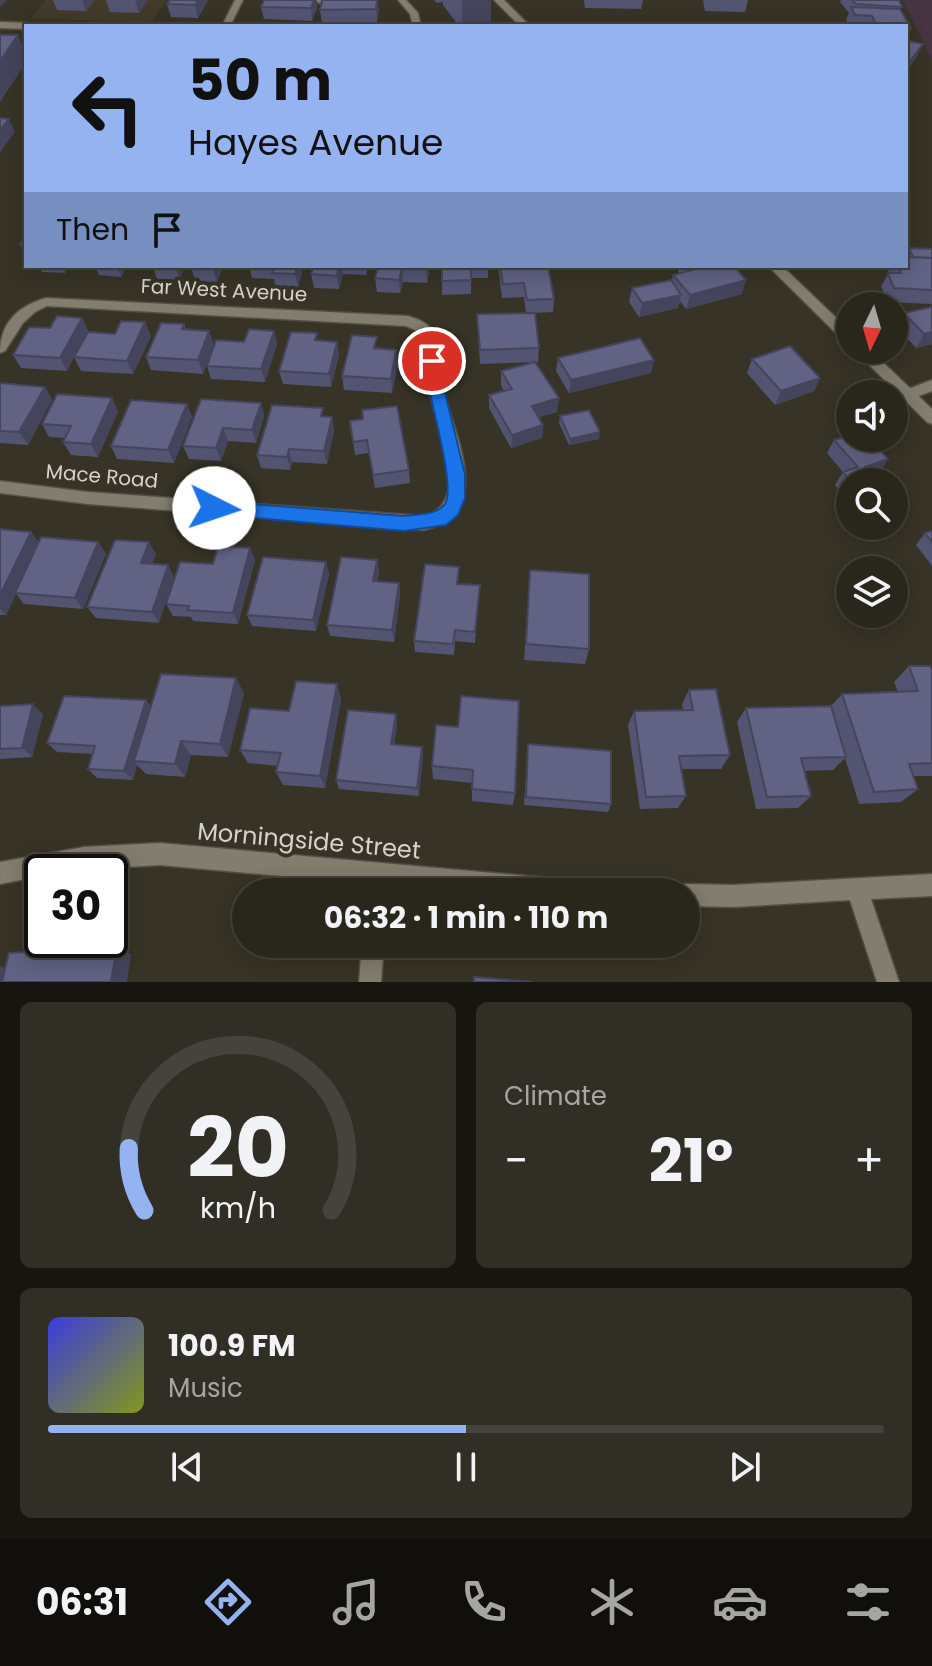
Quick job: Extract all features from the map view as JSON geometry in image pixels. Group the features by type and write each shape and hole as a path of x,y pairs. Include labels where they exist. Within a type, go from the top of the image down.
{"street":[{"path":"499,0 523,24"},
{"path":"0,25 24,26"},
{"path":"776,268 836,326"},
{"name":"Far West Avenue","path":"0,348 20,316 30,307 46,302 394,320 419,326 431,341 434,381 456,474 456,498 451,510 439,519"},
{"path":"876,364 892,380"},
{"path":"932,385 908,395 932,418"},
{"name":"Mace Road","path":"0,487 88,498 404,523 439,519"},
{"name":"Morningside Street","path":"0,873 84,858 160,854 343,878"},
{"path":"700,895 932,885"},
{"path":"857,890 888,982"},
{"path":"370,982 372,958"}],"lane":[{"path":"227,24 239,0"},
{"path":"402,0 414,13 417,24"}],"shaded area":[{"path":"46,0 166,0 150,23 31,18"},
{"path":"902,0 932,0 932,60"}],"building":[{"path":"170,0 198,0 195,5 167,4"},
{"path":"264,0 314,0 311,8 261,7"},
{"path":"322,0 377,0 376,9 320,10"},
{"path":"852,0 899,0 902,7 856,4"},
{"path":"851,7 900,9 911,28 908,24 876,24 872,16 855,15"},
{"path":"0,35 18,35 0,61"},
{"path":"908,40 923,44 908,63"},
{"path":"0,118 9,119 0,130"},
{"path":"909,248 932,249 932,258 913,257"},
{"path":"908,257 932,258 932,290 894,288 888,273 901,273 899,268 908,268"},
{"path":"274,268 296,268 295,274 272,273"},
{"path":"313,268 339,268 337,276 311,274"},
{"path":"378,268 402,268 399,280 375,278"},
{"path":"442,268 471,268 471,280 442,281"},
{"path":"500,268 548,268 554,299 527,300 524,283 503,284"},
{"path":"690,268 736,268 746,280 690,295 673,275 692,270"},
{"path":"671,280 681,295 642,303 632,288"},
{"path":"932,307 932,332 924,334 908,317 908,312"},
{"path":"535,313 539,348 480,350 477,314"},
{"path":"57,316 82,318 60,358 13,355 29,327 50,328"},
{"path":"121,321 145,322 127,361 74,357 88,332 115,334"},
{"path":"161,323 184,324 182,329 209,331 198,360 146,357"},
{"path":"249,329 274,331 261,369 207,366 216,340 244,342"},
{"path":"291,332 317,333 315,340 337,342 329,374 279,371"},
{"path":"352,335 377,337 374,348 396,350 391,379 342,376"},
{"path":"640,338 654,360 571,380 558,358"},
{"path":"790,346 820,378 781,391 752,359"},
{"path":"535,362 559,398 532,406 543,425 512,435 489,395 512,389 501,371"},
{"path":"0,383 45,387 19,432 0,431"},
{"path":"57,394 112,398 91,444 63,442 71,426 42,424"},
{"path":"201,399 261,403 252,430 223,428 216,448 183,446"},
{"path":"131,400 187,404 168,450 111,446"},
{"path":"272,405 323,408 321,416 332,417 324,451 289,449 287,457 257,455"},
{"path":"397,406 409,470 373,475 367,440 353,442 350,421 363,419 362,410"},
{"path":"589,410 600,432 570,439 560,416"},
{"path":"845,452 882,452 888,459 866,468 855,468 858,467"},
{"path":"0,529 31,532 0,595"},
{"path":"41,537 98,542 75,598 15,593"},
{"path":"115,540 149,542 141,563 168,565 152,612 87,607"},
{"path":"218,546 250,548 233,613 187,610 189,606 166,604 180,562 213,564"},
{"path":"263,557 326,562 313,620 247,615"},
{"path":"341,557 377,560 373,581 399,583 392,630 327,625"},
{"path":"425,564 459,567 457,584 480,585 475,632 455,630 453,644 414,641"},
{"path":"530,570 589,574 589,649 526,644"},
{"path":"909,666 930,666 932,670 932,763 909,764 918,789 874,792 842,694 918,691"},
{"path":"161,674 236,678 220,744 181,741 175,764 134,761"},
{"path":"296,681 337,684 320,776 276,772 281,753 240,750 250,708 289,711"},
{"path":"716,689 730,755 679,756 686,796 646,797 634,711 693,710 689,690"},
{"path":"64,696 146,700 124,771 88,769 95,746 47,743"},
{"path":"461,696 519,701 515,793 472,789 473,770 432,766 436,725 458,727"},
{"path":"33,704 22,748 0,749 0,706"},
{"path":"831,706 846,757 801,758 811,796 767,797 746,708"},
{"path":"348,710 396,714 391,744 422,747 417,788 336,780"},
{"path":"528,744 611,751 611,804 526,797"},
{"path":"24,952 24,958 115,958 111,982 2,982 9,953"},
{"path":"474,977 532,982 474,982"}],"route":[{"path":"214,508 404,523 439,519 451,510 456,498 456,474 432,361"}]}
